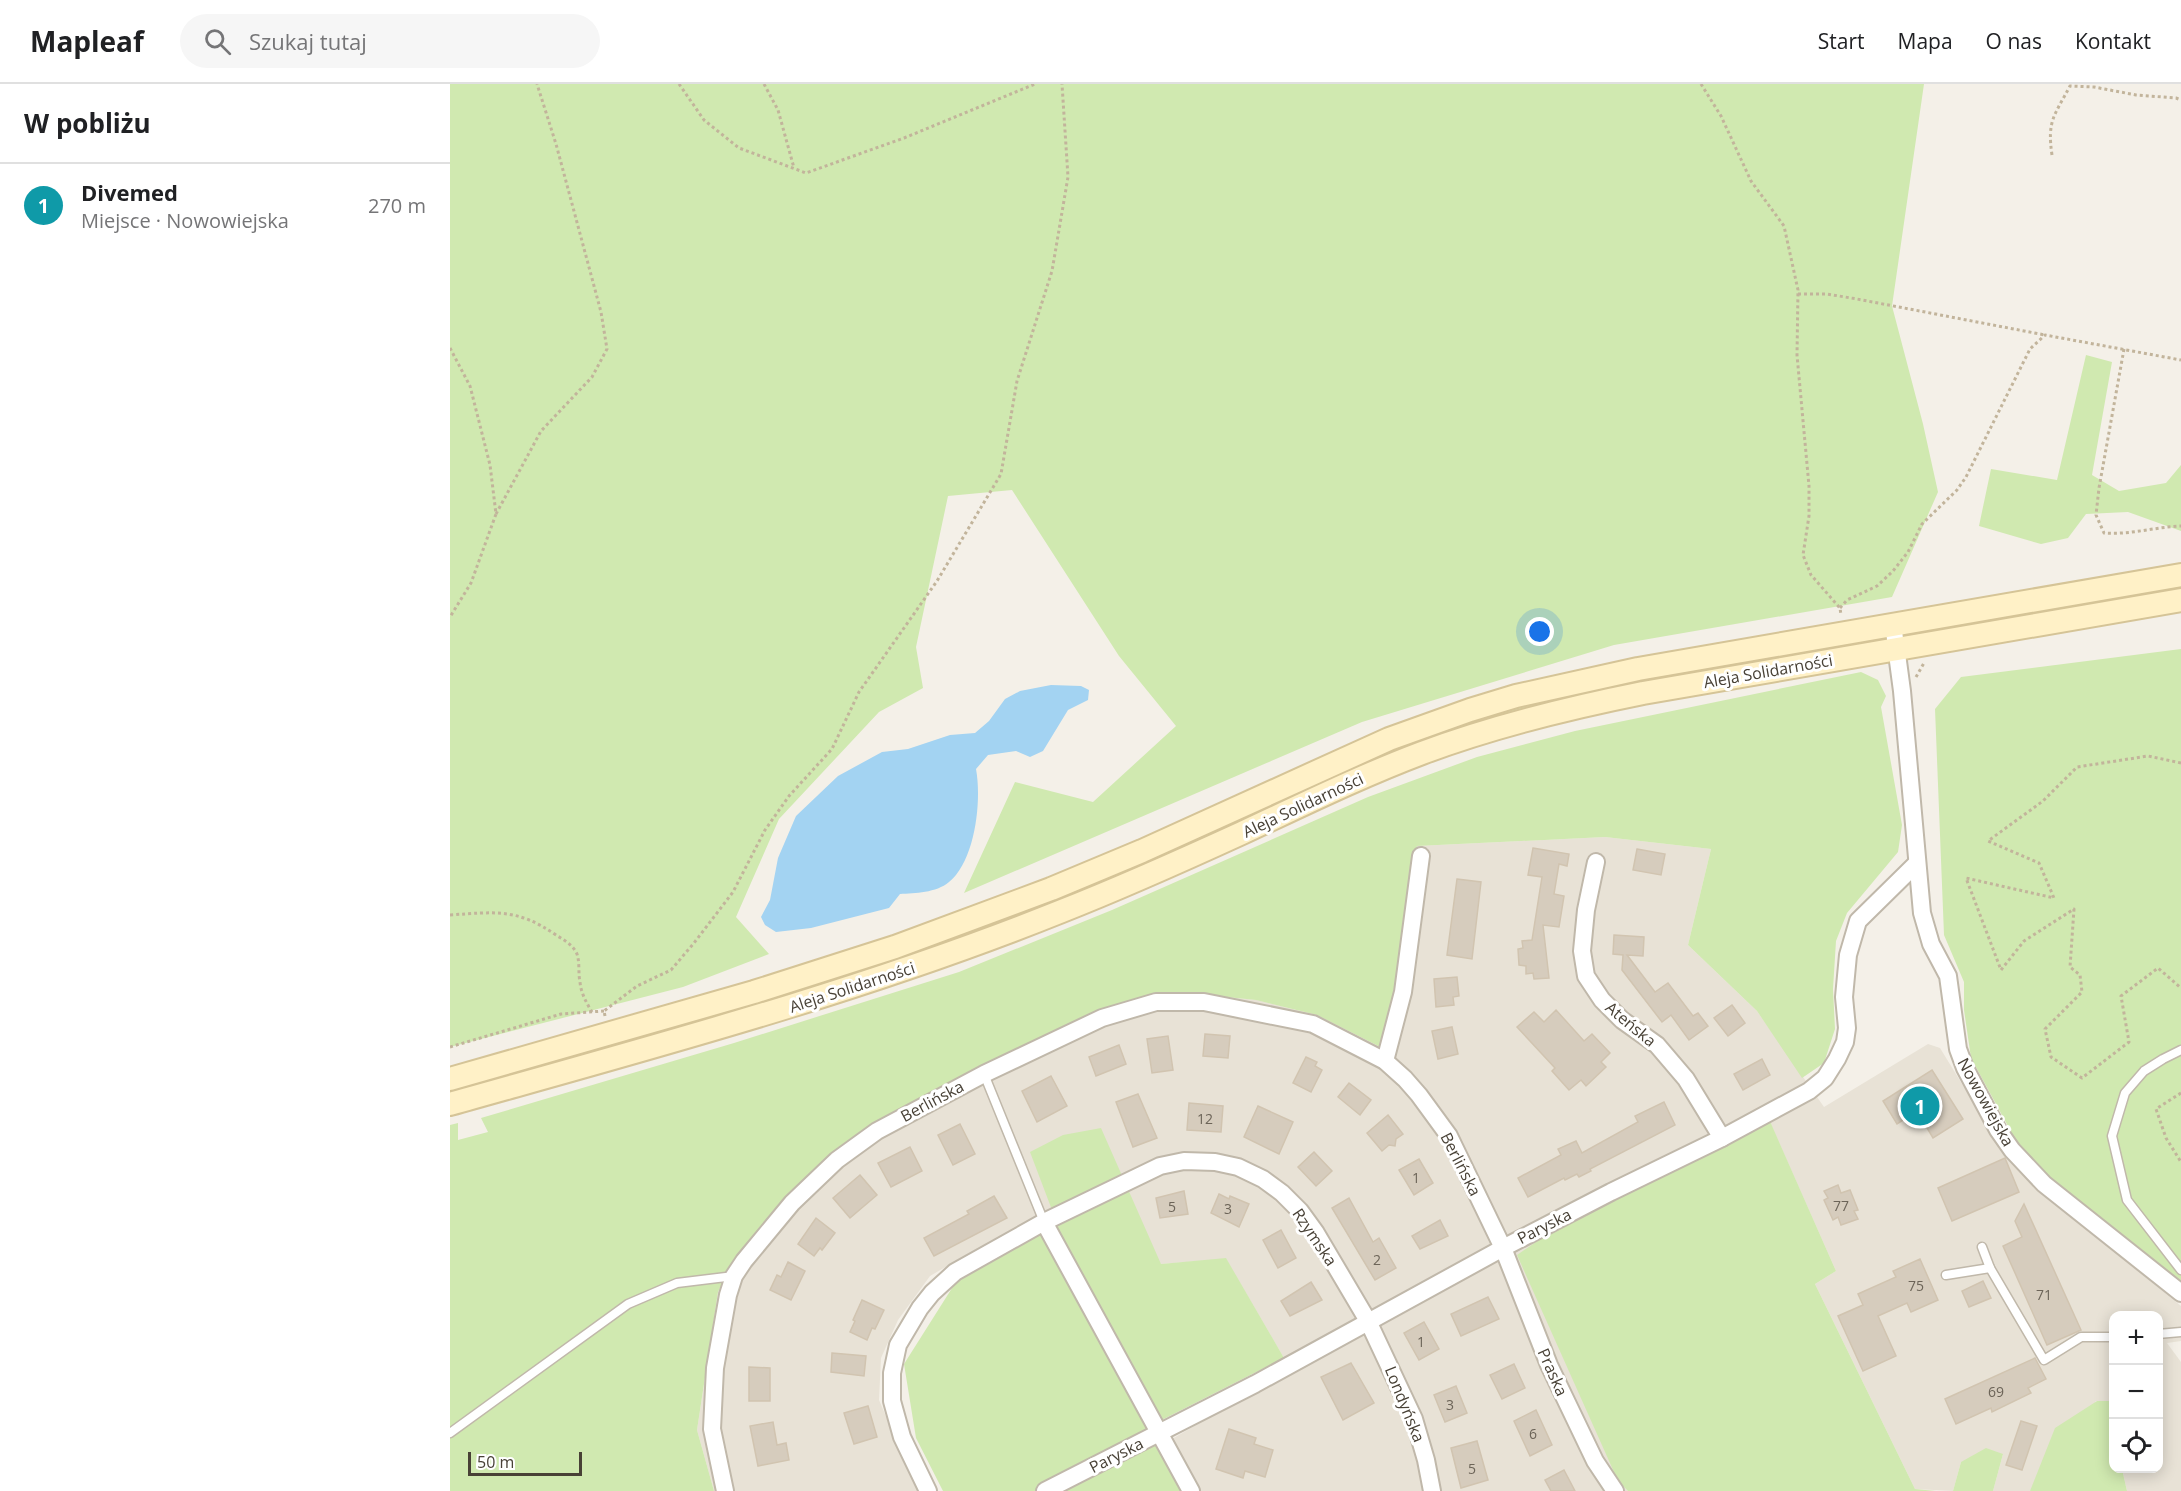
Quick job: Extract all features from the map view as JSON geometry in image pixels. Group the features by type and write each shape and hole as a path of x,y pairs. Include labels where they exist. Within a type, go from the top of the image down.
{"main road":[{"name":"Aleja Solidarności","path":"450,1078 754,992 974,919 1142,851 1378,744 1470,710 1605,675 2181,575"},
{"name":"Aleja Solidarności","path":"450,1104 762,1016 904,970 1062,911 1152,874 1370,774 1478,733 1551,712 1611,699 2181,600"}],"street":[{"name":"Nowowiejska","path":"1893,624 1926,930 1948,976 1958,1049 1965,1068 1998,1130 2012,1150 2044,1184 2181,1293"},
{"path":"1384,1061 1403,992 1421,856"},
{"name":"Ateńska","path":"1596,862 1586,910 1582,951 1586,976 1602,1000 1622,1020 1657,1045 1686,1079 1722,1138"},
{"name":"Paryska","path":"1045,1491 1273,1374 1503,1248 1722,1138 1809,1091 1825,1078 1845,1042 1847,1028 1844,997 1848,955 1858,921 1917,862"},
{"name":"Berlińska","path":"725,1491 712,1430 715,1368 734,1276 744,1261 792,1203 837,1160 877,1131 984,1074 1102,1018 1156,1002 1204,1002 1312,1024 1384,1061 1405,1079 1449,1136 1503,1248"},
{"name":"Rzymska","path":"928,1491 902,1437 891,1401 892,1373 898,1346 920,1308 932,1293 955,1272 1044,1222 1160,1166 1184,1161 1215,1161 1238,1167 1273,1186 1300,1211 1316,1233 1368,1321"},
{"path":"1044,1222 1191,1491"},
{"name":"Praska","path":"1503,1248 1549,1365 1595,1461 1615,1491"},
{"name":"Londyńska","path":"1368,1321 1414,1419 1432,1491"}],"lane":[{"path":"2181,1050 2144,1071 2125,1093 2112,1136 2127,1200 2181,1270"},
{"path":"984,1074 1044,1222"},
{"path":"1982,1247 1990,1268 2044,1359 2081,1336 2109,1337"},
{"path":"1946,1275 1990,1268"},
{"path":"450,1433 628,1304 677,1283 734,1276"},
{"path":"2163,1334 2181,1332"}],"path":[{"path":"450,616 471,583 496,514 541,431 592,377 607,349 601,312 556,144 537,84"},
{"path":"679,84 704,120 739,148 806,173 904,138 1035,84"},
{"path":"764,84 778,110 794,168"},
{"path":"450,1047 561,1014 604,1011 637,986 671,970 732,892 765,830 789,796 832,749 859,692 938,581 1001,474 1017,381 1052,271 1068,177 1062,84"},
{"path":"1701,84 1721,116 1751,181 1784,226 1798,294 1797,355 1809,486 1809,516 1803,555 1811,575 1840,609 1841,620"},
{"path":"2052,155 2049,132 2053,117 2070,85 2181,100"},
{"path":"1798,294 1827,294 1857,299 2181,360"},
{"path":"1840,609 1847,600 1877,586 1893,571 1908,552 1922,524 1957,490 1966,477 2030,349 2045,334"},
{"path":"450,348 470,386 490,465 496,514"},
{"path":"2124,349 2096,515 2104,533 2122,534 2167,526 2181,526"},
{"path":"2181,763 2148,756 2077,768 2043,801 1988,841 2039,863 2054,898 1966,878 2001,970 2024,941 2074,909 2070,966 2080,975 2082,992 2044,1029 2051,1057 2082,1078 2129,1042 2121,996 2158,968 2181,988"},
{"path":"450,915 473,913 517,915 532,920 554,934 571,946 577,954 584,999 592,1012"},
{"path":"604,1011 607,1020"},
{"path":"2181,1093 2156,1109 2166,1138 2181,1162"}],"shaded area":[{"path":"1605,837 1711,849 1688,945 1757,1011 1824,1107 1928,1044 1940,1048 1986,1123 2056,1204 2181,1306 2181,1341 2167,1343 2181,1362 2181,1491 2127,1491 2123,1473 2163,1473 2163,1311 2109,1311 2109,1401 2096,1401 2030,1491 1993,1491 2003,1454 1961,1462 1953,1491 1915,1489 1815,1284 1836,1271 1769,1120 1618,1481 1628,1491 1199,1491 1172,1439 1291,1370 1226,1259 1161,1264 1052,1210 930,1276 898,1320 881,1358 879,1400 918,1491 714,1491 697,1430 718,1292 735,1258 785,1197 829,1157 871,1125 984,1066 1123,1002 1187,993 1257,1000 1317,1015 1383,1049 1417,846"}],"green space":[{"path":"450,84 1924,84 1892,306 1938,492 1892,597 1614,645 1362,722 964,893 1015,782 1093,802 1176,726 1119,656 1012,490 948,496 916,647 923,688 879,712 779,819 736,917 769,954 683,987 450,1047"},
{"path":"2086,355 2112,362 2092,475 2119,491 2166,483 2181,465 2181,531 2128,512 2086,514 2068,538 2041,544 1979,526 1991,469 2057,480"},
{"path":"1835,642 1837,651 1609,691 1149,866 902,963 450,1095 450,1087 756,1001 1413,739 1547,697"},
{"path":"2181,649 2181,1288 2046,1178 2022,1152 1971,1058 1964,1010 1964,982 1944,935 1935,709 1961,677"},
{"path":"1861,672 1878,680 1886,696 1881,707 1902,825 1898,852 1847,913 1836,941 1833,989 1835,1029 1824,1063 1802,1078 1757,1011 1688,945 1711,849 1605,837 1417,846 1384,1049 1317,1015 1256,1000 1187,993 1123,1002 984,1066 871,1125 829,1156 785,1197 735,1258 718,1292 697,1430 714,1491 450,1491 450,1125 458,1123 458,1140 488,1132 481,1118 734,1043 959,972 1112,910 1368,797 1477,757 1575,731"},
{"path":"1769,1119 1836,1271 1815,1284 1915,1489 1936,1491 1628,1491 1618,1481 1517,1255 1572,1217"},
{"path":"1101,1128 1161,1264 1226,1258 1284,1358 1148,1427 1182,1491 943,1491 916,1438 904,1364 959,1277 1052,1210 1030,1152 1063,1135"},
{"path":"2097,1401 2109,1401 2109,1473 2123,1473 2127,1491 2030,1491 2055,1428"},
{"path":"1986,1448 2003,1454 1993,1491 1953,1491 1961,1462"}],"water":[{"path":"1051,685 1081,686 1089,690 1088,700 1068,710 1043,751 1030,757 1016,751 988,755 976,769 977,813 971,845 958,872 949,882 932,890 900,894 889,908 811,928 776,932 765,925 761,917 770,900 778,858 796,816 838,776 882,752 908,749 950,735 975,733 989,721 1005,699 1020,691"}],"building":[{"path":"1533,848 1569,854 1567,866 1559,864 1554,894 1564,896 1559,927 1543,925 1549,978 1534,979 1533,973 1526,974 1526,966 1519,965 1518,949 1523,948 1522,941 1532,940 1542,877 1528,875"},
{"path":"1637,849 1665,854 1661,875 1633,870"},
{"path":"1457,879 1481,882 1472,959 1447,955"},
{"path":"1614,935 1644,937 1643,956 1627,955 1655,992 1668,983 1693,1016 1698,1013 1708,1026 1689,1040 1671,1015 1662,1022 1622,970 1623,955 1613,954"},
{"path":"1457,977 1459,996 1453,997 1454,1005 1436,1007 1434,979"},
{"path":"1732,1005 1745,1023 1728,1036 1714,1018"},
{"path":"1556,1010 1584,1041 1592,1034 1610,1053 1601,1062 1606,1067 1586,1086 1581,1080 1569,1090 1552,1071 1555,1068 1517,1027 1534,1012 1544,1022"},
{"path":"1452,1027 1458,1054 1438,1059 1432,1031"},
{"path":"1205,1034 1230,1036 1228,1058 1203,1056"},
{"path":"1168,1036 1173,1070 1152,1073 1147,1039"},
{"path":"1119,1045 1126,1064 1096,1076 1089,1057"},
{"path":"1306,1057 1317,1062 1315,1066 1322,1070 1311,1092 1293,1083"},
{"path":"1762,1059 1770,1075 1743,1090 1734,1074"},
{"path":"1932,1070 1963,1119 1933,1138 1917,1111 1897,1124 1883,1101"},
{"path":"1051,1076 1067,1106 1037,1122 1022,1091"},
{"path":"1349,1083 1371,1100 1360,1115 1338,1097"},
{"path":"1138,1094 1157,1138 1133,1147 1116,1102"},
{"path":"1664,1102 1675,1125 1579,1177 1577,1174 1565,1180 1564,1178 1528,1197 1518,1178 1561,1155 1558,1149 1576,1141 1582,1153 1638,1122 1635,1116"},
{"path":"1189,1103 1223,1106 1221,1132 1187,1130"},
{"path":"1258,1106 1293,1122 1279,1154 1244,1137"},
{"path":"1388,1115 1403,1134 1396,1139 1395,1146 1389,1145 1382,1151 1367,1133"},
{"path":"960,1124 975,1154 953,1165 938,1135"},
{"path":"910,1147 922,1171 891,1187 878,1163"},
{"path":"1314,1152 1332,1171 1316,1186 1298,1167"},
{"path":"2005,1158 2019,1192 1952,1221 1938,1188"},
{"path":"1419,1159 1433,1183 1414,1195 1399,1170"},
{"path":"860,1175 877,1195 850,1218 833,1198"},
{"path":"1838,1185 1841,1193 1850,1190 1858,1210 1854,1211 1858,1219 1841,1225 1838,1217 1833,1220 1824,1200 1828,1198 1824,1191"},
{"path":"1184,1191 1188,1214 1160,1218 1156,1198"},
{"path":"1219,1194 1249,1204 1239,1227 1211,1213"},
{"path":"994,1196 1007,1218 934,1256 924,1238 969,1214 967,1211"},
{"path":"1349,1198 1373,1242 1379,1238 1396,1268 1375,1280 1332,1208"},
{"path":"2024,1204 2081,1330 2047,1345 2003,1246 2022,1237 2015,1221"},
{"path":"816,1218 835,1233 822,1250 820,1248 814,1256 798,1244"},
{"path":"1440,1220 1448,1236 1420,1249 1412,1236"},
{"path":"1281,1230 1296,1258 1278,1268 1263,1240"},
{"path":"1920,1259 1938,1300 1911,1312 1907,1303 1878,1316 1896,1356 1863,1371 1838,1316 1863,1305 1858,1294 1896,1277 1893,1271"},
{"path":"788,1262 805,1271 791,1300 770,1290 777,1275 781,1277"},
{"path":"1983,1281 1991,1298 1969,1307 1962,1291"},
{"path":"1311,1282 1322,1300 1290,1316 1281,1301"},
{"path":"1488,1297 1499,1319 1461,1336 1451,1314"},
{"path":"862,1300 884,1310 867,1340 850,1332"},
{"path":"1424,1322 1439,1349 1419,1360 1404,1333"},
{"path":"832,1353 866,1356 864,1376 831,1372"},
{"path":"2035,1358 2046,1379 2028,1388 2031,1393 1992,1412 1991,1408 1956,1424 1945,1399"},
{"path":"1351,1363 1374,1403 1343,1420 1321,1377"},
{"path":"1514,1364 1525,1388 1502,1399 1490,1375"},
{"path":"749,1367 770,1368 770,1401 749,1401"},
{"path":"1456,1386 1467,1413 1445,1422 1434,1395"},
{"path":"868,1406 877,1437 854,1444 844,1413"},
{"path":"1536,1410 1552,1445 1530,1456 1514,1421"},
{"path":"2021,1421 2037,1426 2022,1470 2006,1465"},
{"path":"773,1422 777,1445 786,1443 789,1460 758,1466 750,1426"},
{"path":"1229,1429 1256,1438 1254,1444 1273,1450 1265,1477 1245,1471 1243,1478 1216,1469"},
{"path":"1477,1441 1488,1480 1461,1488 1451,1448"},
{"path":"1564,1470 1575,1491 1551,1491 1545,1480"}],"place":[{"name":"Divemed","path":"1920,1106"}]}
